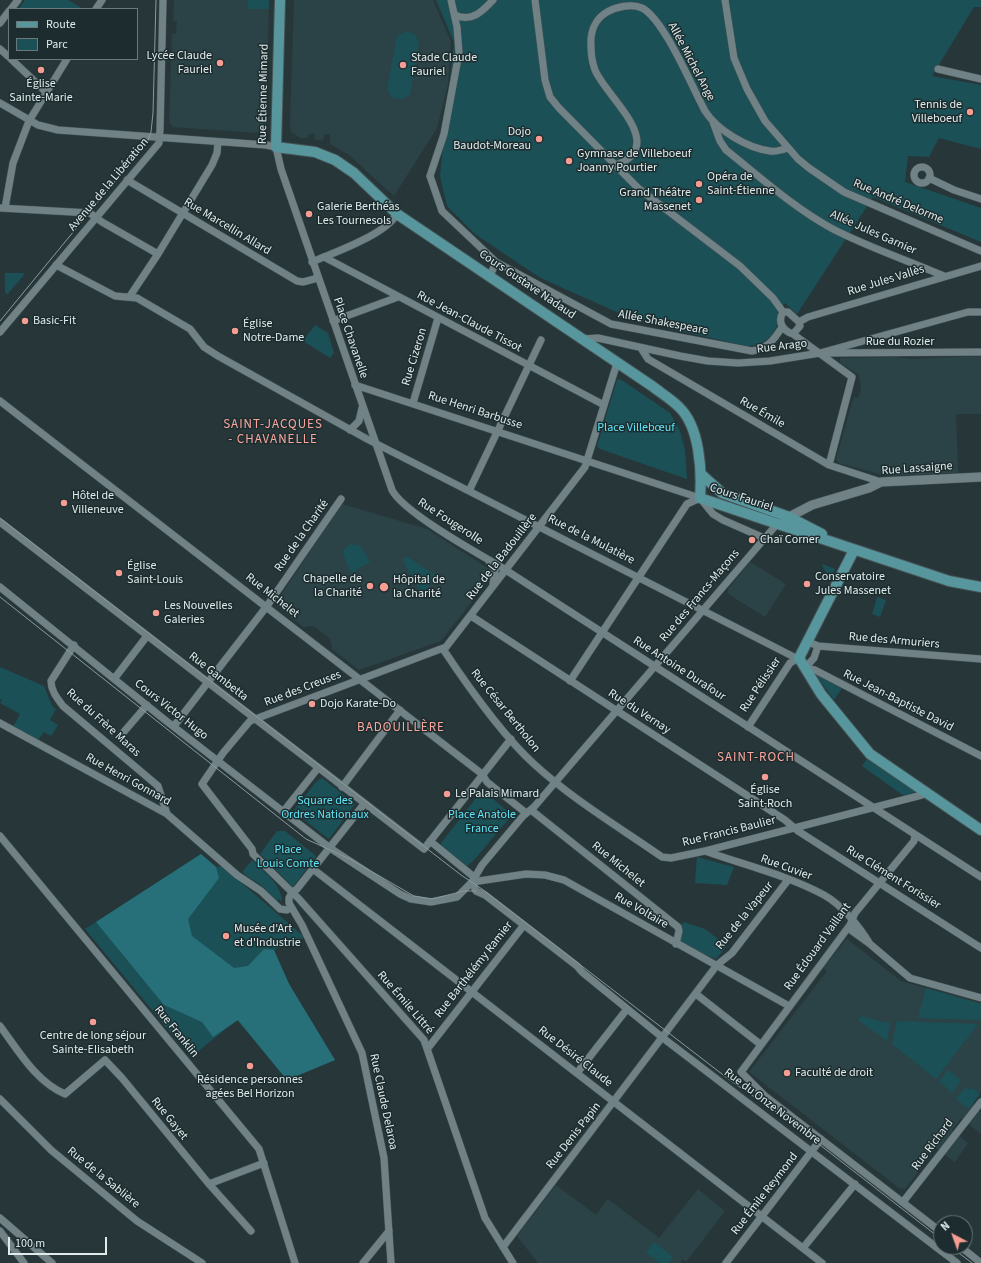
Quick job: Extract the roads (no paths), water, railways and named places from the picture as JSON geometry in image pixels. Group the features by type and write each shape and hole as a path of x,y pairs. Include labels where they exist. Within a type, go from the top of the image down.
{"main road":[{"name":"Rue Étienne Mimard","path":"276,147 280,0"},
{"name":"Cours Gustave Nadaud","path":"276,147 315,152 331,158 354,173 397,214 652,386 679,407 686,416 693,430 702,475 700,498"},
{"name":"Cours Fauriel","path":"702,475 722,493 789,517 854,550"},
{"name":"Cours Fauriel","path":"700,498 854,550 950,580 981,587"},
{"path":"854,550 797,658 821,694 870,754 925,790 981,830"}],"street":[{"path":"12,8 18,0"},
{"name":"Avenue de la Libération","path":"0,332 156,146 160,138 163,0"},
{"name":"Allée Shakespeare","path":"451,0 455,15 459,53 444,134 430,176 442,211 496,262 611,324 752,351 772,343 782,327"},
{"path":"455,15 464,18 473,16 480,13 493,0"},
{"path":"535,0 545,80 550,97 638,188 740,266 783,312 788,312 799,322 800,326 793,334"},
{"name":"Rue André Delorme","path":"725,0 734,58 747,89 765,121 788,148 809,168 844,192 981,251"},
{"name":"Allée Michel Ange","path":"616,165 627,161 632,156 638,144 638,140 630,121 599,77 591,58 590,40 592,30 597,20 611,10 619,7 635,6 642,8 652,15 662,28 705,111 713,122 741,141 754,147 770,152 788,148"},
{"path":"0,23 8,12"},
{"path":"0,49 8,56"},
{"path":"12,60 46,92"},
{"path":"66,60 29,121 13,163 2,208 90,213 158,254"},
{"path":"938,69 981,79"},
{"path":"0,103 29,121 58,130 266,145 276,147"},
{"name":"Allée Jules Garnier","path":"713,122 720,141 726,150 788,199 818,220 852,238 944,276"},
{"path":"130,296 183,214 215,158 218,142"},
{"name":"Rue Étienne Mimard","path":"276,147 281,169 318,278"},
{"path":"929,178 954,190 981,199"},
{"name":"Rue Marcellin Allard","path":"127,180 296,281 303,282 318,278"},
{"path":"312,262 340,251 384,227 393,221 397,214"},
{"name":"Rue Jean-Claude Tissot","path":"324,257 604,405"},
{"path":"490,276 496,262"},
{"path":"56,265 115,296 130,296 137,298 186,327 204,347 350,430 376,443"},
{"name":"Rue Jules Vallès","path":"799,322 808,316 981,266"},
{"name":"Place Chavanelle","path":"318,278 354,385 392,490 403,504"},
{"path":"333,321 398,297"},
{"path":"783,312 780,322 782,327 852,377 829,465"},
{"name":"Rue Arago","path":"582,339 598,338 680,356 738,363 770,361 820,353 968,312 981,312"},
{"name":"Rue Cizeron","path":"413,403 438,318"},
{"path":"468,491 542,340"},
{"name":"Rue Émile","path":"641,348 648,359 829,465 881,482"},
{"name":"Rue du Rozier","path":"820,353 981,352"},
{"path":"617,363 588,461 700,498"},
{"name":"Rue Henri Barbusse","path":"354,385 498,430 588,461"},
{"name":"Rue Michelet","path":"0,401 267,606 482,774 487,782 529,812 678,927 679,931 676,944"},
{"path":"350,430 354,428 361,417 361,405"},
{"name":"Rue de la Mulatière","path":"376,443 797,658"},
{"name":"Rue de la Badouillère","path":"445,648 540,527 588,461"},
{"name":"Rue Lassaigne","path":"789,517 812,505 869,488 881,482 981,477"},
{"path":"570,681 687,504 700,498"},
{"name":"Cours Fauriel","path":"700,498 713,514 764,538"},
{"name":"Rue de la Charité","path":"174,726 267,606 341,499"},
{"name":"Rue Fougerolle","path":"403,504 506,570"},
{"name":"Cours Fauriel","path":"777,524 789,517"},
{"name":"Rue Gambetta","path":"0,522 206,683 424,849 430,840"},
{"name":"Rue des Francs-Maçons","path":"529,812 777,524"},
{"path":"488,559 495,570 492,588"},
{"name":"Rue Antoine Durafour","path":"506,570 981,877"},
{"name":"Cours Victor Hugo","path":"0,587 74,645 114,679 330,848 400,894 411,899 432,902 450,899 457,897 473,879"},
{"name":"Rue du Vernay","path":"471,616 785,820 794,828"},
{"path":"114,679 147,636"},
{"name":"Rue des Armuriers","path":"806,641 818,646 981,659"},
{"name":"Rue du Frère Maras","path":"74,645 51,681 51,687 55,695 63,706 158,786 167,814"},
{"path":"805,668 814,658 818,646"},
{"name":"Rue des Creuses","path":"254,719 445,648"},
{"name":"Rue César Bertholon","path":"445,648 490,713 511,739 532,763 555,782"},
{"name":"Rue Pélissier","path":"748,727 790,663 797,658"},
{"name":"Rue Jean-Baptiste David","path":"805,668 815,670 981,756"},
{"path":"122,734 147,705"},
{"path":"342,787 400,710"},
{"path":"254,719 245,725 203,781 203,789 252,849 254,854 292,892"},
{"name":"Rue Henri Gonnard","path":"0,723 167,814 237,874 261,891 280,909 287,910 291,907"},
{"path":"511,739 430,840 473,879 482,865 529,812"},
{"path":"284,812 318,768"},
{"name":"Rue Francis Baulier","path":"555,782 662,857 671,858 705,851 922,795 925,790"},
{"path":"291,907 289,898 292,892 297,890 364,804"},
{"name":"Rue Clément Forissier","path":"794,828 981,948"},
{"name":"Rue Édouard Vaillant","path":"742,1074 742,1069 760,1044 851,922 855,913 914,841 915,835"},
{"name":"Rue Franklin","path":"0,836 259,1149 295,1263"},
{"name":"Rue Cuvier","path":"705,851 788,880 825,896 870,944 910,978 981,998"},
{"name":"Rue Désiré Claude","path":"313,869 822,1263"},
{"name":"Rue Voltaire","path":"473,879 526,874 564,880 789,1006"},
{"name":"Rue du Onze Novembre","path":"473,879 476,891 524,925 577,966 582,972 663,1038 957,1263"},
{"name":"Rue de la Vapeur","path":"696,994 717,965 732,953 788,880"},
{"name":"Rue Émile Littré","path":"292,892 424,1040 485,1218 513,1263"},
{"name":"Rue Claude Delaroa","path":"291,907 302,925 362,1053 384,1158 391,1263"},
{"name":"Rue Barthélémy Ramier","path":"428,1048 524,925"},
{"path":"696,994 760,1044"},
{"name":"Rue Denis Papin","path":"503,1247 696,994"},
{"path":"576,1073 627,1009"},
{"name":"Rue Gayet","path":"0,1026 39,1077 54,1089 65,1094 105,1060 122,1078 209,1184 251,1231"},
{"name":"Rue du Onze Novembre","path":"742,1074 765,1096 933,1226"},
{"name":"Rue de la Sablière","path":"0,1099 52,1150 137,1221 202,1263"},
{"name":"Rue Richard","path":"903,1202 980,1105"},
{"name":"Rue Émile Reymond","path":"726,1263 821,1139"},
{"path":"209,1184 264,1163"},
{"path":"803,1248 855,1184"},
{"path":"0,1218 52,1263"},
{"path":"0,1231 24,1263"},
{"path":"363,1263 389,1231"},
{"path":"971,1255 981,1263"}],"tram line":[{"path":"0,321 148,141 151,132 153,113 156,0"},
{"path":"0,518 461,875 482,889 731,1081 784,1117 933,1233"},
{"path":"0,597 306,839 350,859 414,896 432,899 464,891 476,891"},
{"path":"962,1255 972,1263"}],"place":[{"name":"Lycée Claude Fauriel","path":"220,63"},
{"name":"Stade Claude Fauriel","path":"403,65"},
{"name":"Église Sainte-Marie","path":"41,70"},
{"name":"Tennis de Villeboeuf","path":"970,112"},
{"name":"Dojo Baudot-Moreau","path":"539,139"},
{"name":"Gymnase de Villeboeuf Joanny Pourtier","path":"569,161"},
{"name":"Opéra de Saint-Étienne","path":"699,184"},
{"name":"Grand Théâtre Massenet","path":"699,200"},
{"name":"Galerie Berthéas Les Tournesols","path":"309,214"},
{"name":"Basic-Fit","path":"25,321"},
{"name":"Église Notre-Dame","path":"235,331"},
{"name":"Hôtel de Villeneuve","path":"64,503"},
{"name":"Chaï Corner","path":"752,540"},
{"name":"Église Saint-Louis","path":"119,573"},
{"name":"Conservatoire Jules Massenet","path":"807,584"},
{"name":"Chapelle de la Charité","path":"370,586"},
{"name":"Hôpital de la Charité","path":"384,587"},
{"name":"Les Nouvelles Galeries","path":"156,613"},
{"name":"Dojo Karate-Do","path":"312,704"},
{"name":"Église Saint-Roch","path":"765,777"},
{"name":"Le Palais Mimard","path":"447,794"},
{"name":"Musée d'Art et d'Industrie","path":"226,936"},
{"name":"Centre de long séjour Sainte-Elisabeth","path":"93,1022"},
{"name":"Résidence personnes agées Bel Horizon","path":"250,1066"},
{"name":"Faculté de droit","path":"787,1073"}],"district":[{"name":"SAINT-JACQUES - CHAVANELLE","path":"273,432"},
{"name":"BADOUILLÈRE","path":"401,728"},
{"name":"SAINT-ROCH","path":"756,758"}],"park label":[{"name":"Place Villebœuf","path":"636,428"},
{"name":"Square des Ordres Nationaux","path":"325,808"},
{"name":"Place Anatole France","path":"482,822"},
{"name":"Place Louis Comte","path":"288,857"}]}
